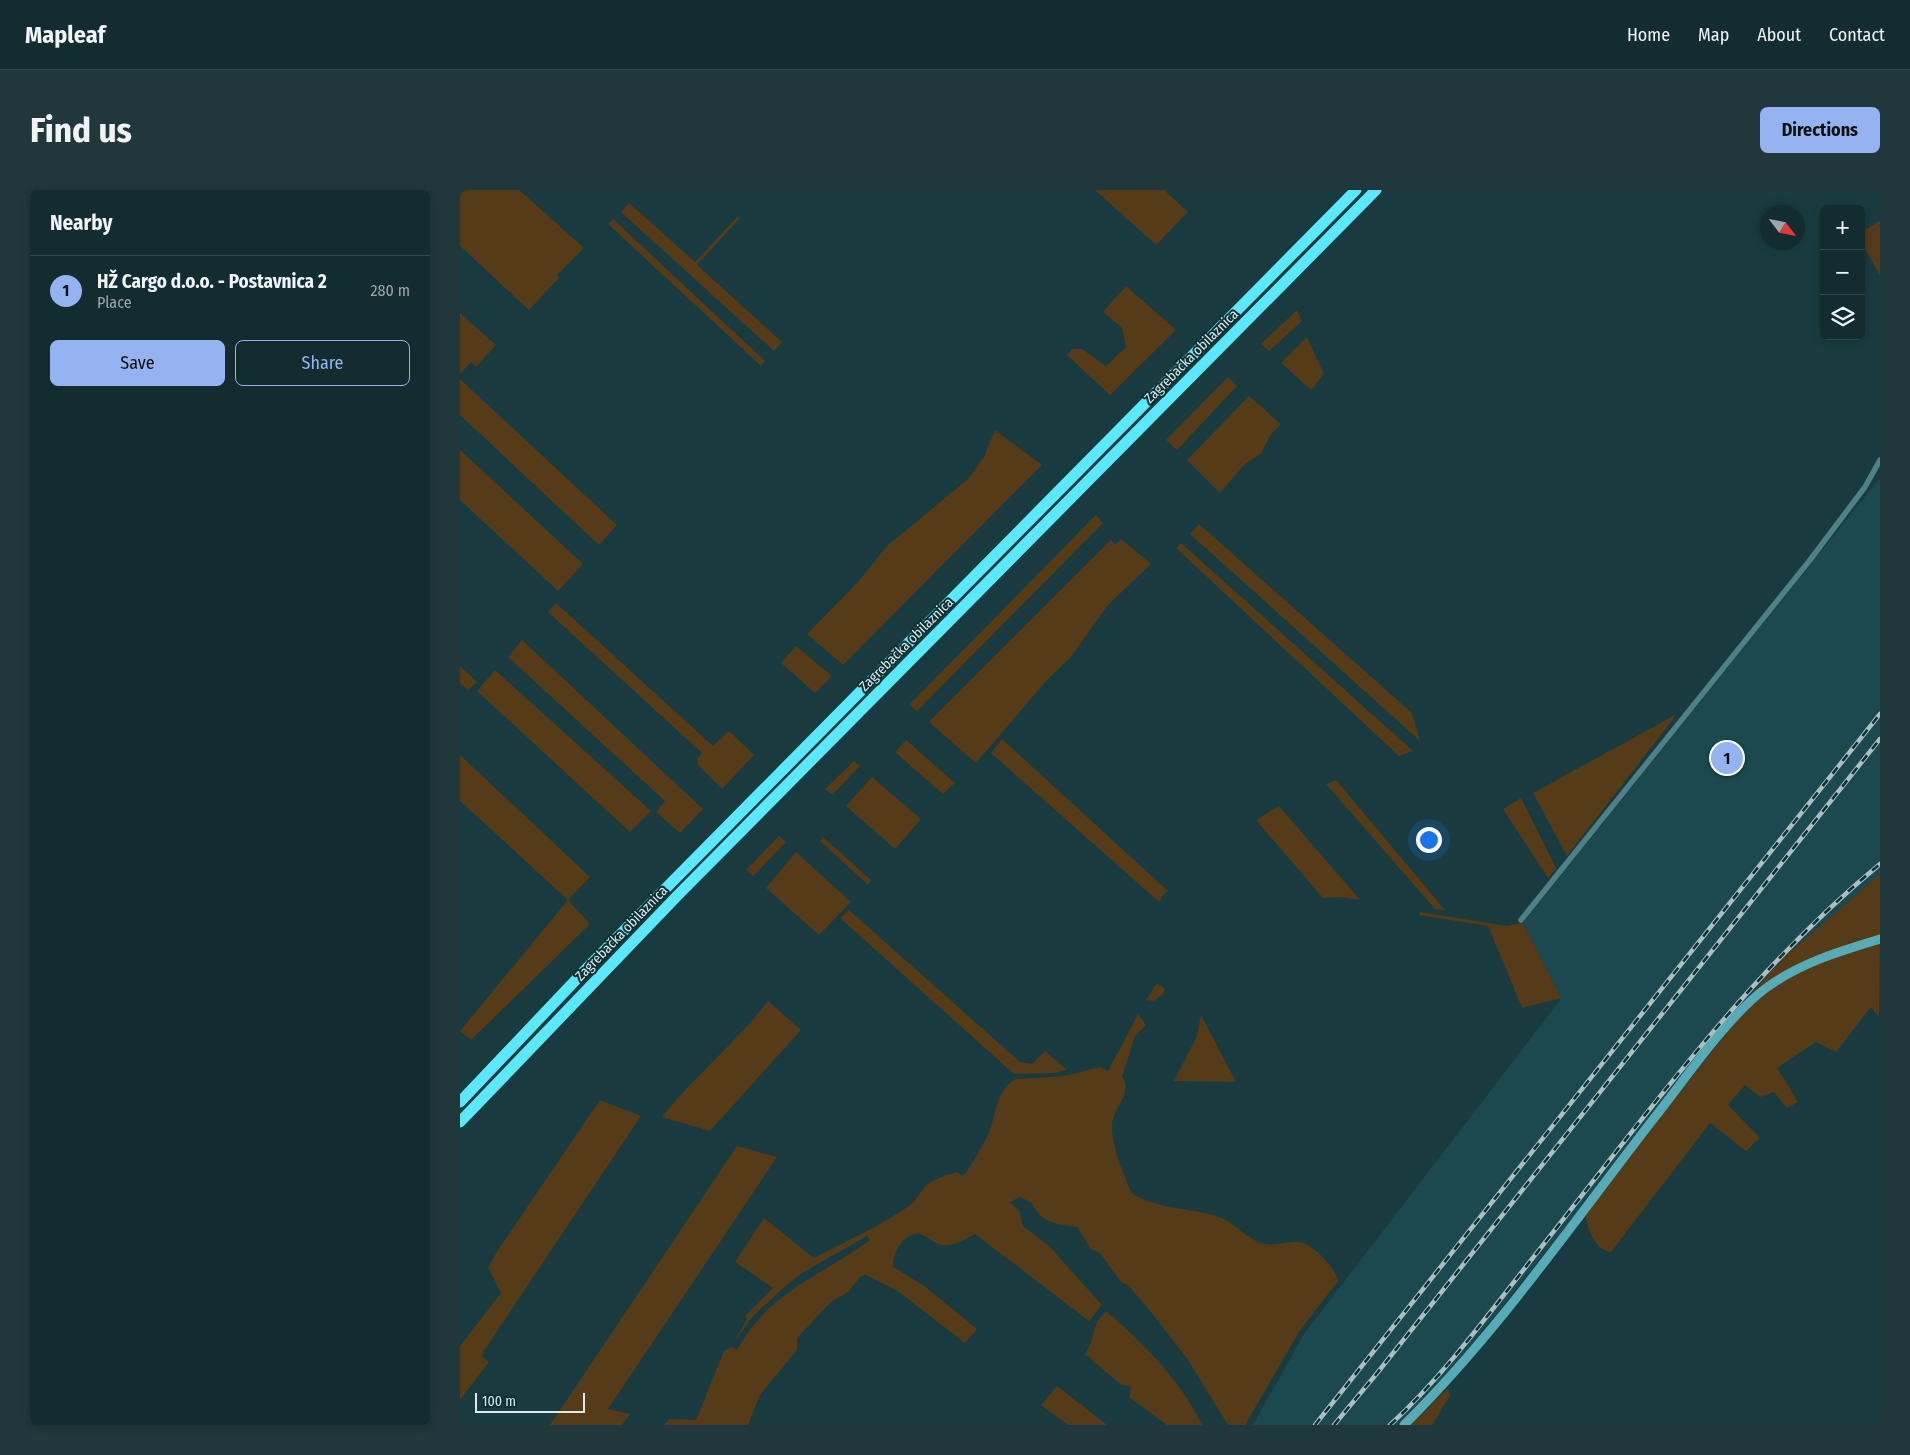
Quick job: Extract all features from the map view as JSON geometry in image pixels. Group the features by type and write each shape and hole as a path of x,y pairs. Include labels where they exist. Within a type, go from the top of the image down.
{"highway":[{"name":"Zagrebačka obilaznica","path":"460,1102 595,959 1356,190"},
{"name":"Zagrebačka obilaznica","path":"460,1122 685,888 1376,190"}],"main road":[{"path":"1404,1425 1440,1388 1499,1318 1681,1084 1744,1008 1765,989 1800,967 1875,941"}],"street":[{"path":"1521,920 1810,560 1865,487 1880,460"}],"shaded area":[{"path":"460,190 519,190 584,248 557,275 559,278 529,310 460,246"},
{"path":"1095,190 1164,190 1188,212 1156,245"},
{"path":"629,203 695,262 738,216 740,218 697,265 782,342 774,351 621,212"},
{"path":"613,219 765,361 761,366 608,224"},
{"path":"1880,221 1880,276 1865,248 1865,230"},
{"path":"1126,286 1176,330 1110,395 1067,355 1072,349 1082,349 1106,366 1126,347 1122,328 1103,312"},
{"path":"1297,310 1302,321 1269,351 1261,344"},
{"path":"460,313 496,345 476,367 471,362 460,374"},
{"path":"1307,337 1324,374 1311,390 1281,363"},
{"path":"1228,377 1237,386 1177,450 1166,440"},
{"path":"460,379 617,525 599,545 460,415"},
{"path":"1249,396 1281,424 1271,434 1261,454 1245,464 1220,493 1187,460"},
{"path":"995,430 1042,465 843,665 807,634 857,583 887,546 968,479 984,457"},
{"path":"460,450 583,564 558,591 460,500"},
{"path":"1880,478 1880,874 1784,957 1739,1008 1455,1366 1399,1425 1253,1425 1304,1334 1561,999 1523,923"},
{"path":"1096,515 1103,523 917,711 909,705"},
{"path":"1199,524 1412,713 1420,741 1190,534"},
{"path":"1121,539 1151,564 1108,605 1070,658 1048,679 976,763 929,722 1111,540 1115,545"},
{"path":"1181,543 1413,751 1399,756 1176,548"},
{"path":"556,603 713,746 729,731 754,755 722,789 698,765 697,759 702,753 548,612"},
{"path":"522,640 703,809 680,833 656,812 665,801 508,657"},
{"path":"796,646 832,676 815,693 781,663"},
{"path":"460,666 477,682 468,690 460,683"},
{"path":"495,670 651,811 630,832 477,691"},
{"path":"1677,714 1567,856 1533,793"},
{"path":"1002,739 1168,891 1161,897 1162,899 1159,902 991,753"},
{"path":"906,740 955,783 943,794 895,752"},
{"path":"460,755 590,877 568,900 460,801"},
{"path":"854,761 860,766 832,795 825,789"},
{"path":"872,777 921,819 895,849 846,806"},
{"path":"1336,780 1445,910 1435,909 1326,784"},
{"path":"1521,798 1556,868 1548,878 1503,809"},
{"path":"1279,806 1360,900 1341,897 1323,898 1256,820"},
{"path":"779,836 786,842 753,876 746,870"},
{"path":"823,837 871,880 868,885 820,841"},
{"path":"796,852 851,902 819,935 766,888"},
{"path":"1880,874 1880,936 1823,955 1739,1008 1784,957"},
{"path":"568,900 590,924 471,1040 460,1031"},
{"path":"849,910 1020,1062 1032,1064 1045,1051 1067,1070 1055,1073 1014,1074 840,918"},
{"path":"1420,912 1507,926 1523,923 1561,998 1522,1008 1488,926 1419,915"},
{"path":"1880,942 1879,1017 1871,1007 1836,1052 1816,1042 1777,1068 1798,1102 1787,1108 1774,1092 1760,1097 1745,1085 1728,1105 1760,1138 1746,1151 1710,1123 1611,1252 1600,1247 1589,1230 1586,1212 1734,1023 1766,993 1798,972"},
{"path":"1157,983 1165,989 1163,994 1154,1001 1146,1000"},
{"path":"768,1001 801,1030 710,1131 662,1117 756,1016"},
{"path":"1138,1014 1146,1025 1135,1036 1122,1077 1126,1088 1112,1124 1113,1141 1121,1168 1132,1193 1152,1203 1219,1217 1231,1223 1247,1236 1265,1244 1299,1242 1305,1244 1323,1257 1333,1270 1338,1281 1299,1332 1245,1425 1228,1425 1188,1360 1129,1286 1121,1282 1099,1252 1091,1249 1077,1227 1050,1222 1040,1215 1032,1203 1020,1197 1010,1202 1019,1211 1023,1226 1049,1246 1102,1305 1089,1321 975,1234 950,1245 941,1245 925,1236 914,1234 909,1236 900,1245 893,1262 893,1267 923,1285 977,1329 965,1343 899,1292 866,1275 861,1276 848,1292 831,1302 797,1338 797,1350 760,1395 748,1425 664,1425 669,1419 696,1420 724,1351 731,1347 737,1350 764,1313 780,1299 870,1240 867,1236 802,1273 753,1316 734,1342 747,1319 745,1316 773,1288 735,1262 764,1218 814,1258 898,1214 913,1202 927,1185 935,1180 957,1172 962,1176 965,1174 985,1141 998,1101 1009,1084 1016,1079 1065,1076 1100,1067 1108,1071"},
{"path":"1201,1015 1236,1082 1174,1081 1197,1036"},
{"path":"600,1100 641,1116 483,1352 482,1356 489,1362 460,1400 460,1346 501,1293 488,1267"},
{"path":"737,1146 777,1157 608,1409 630,1414 622,1425 550,1425"},
{"path":"1106,1311 1172,1377 1202,1425 1167,1425 1129,1397 1131,1387 1120,1384 1085,1354 1089,1348 1097,1322"},
{"path":"1057,1386 1107,1425 1068,1425 1041,1405"},
{"path":"1447,1389 1451,1394 1432,1425 1411,1425"}],"railway":[{"path":"1315,1425 1880,714"},
{"path":"1334,1425 1880,739"},
{"path":"1390,1425 1427,1387 1496,1306 1652,1106 1737,1004 1782,955 1830,908 1880,864"}],"place":[{"name":"HŽ Cargo d.o.o. - Postavnica 2","path":"1727,758"}]}
